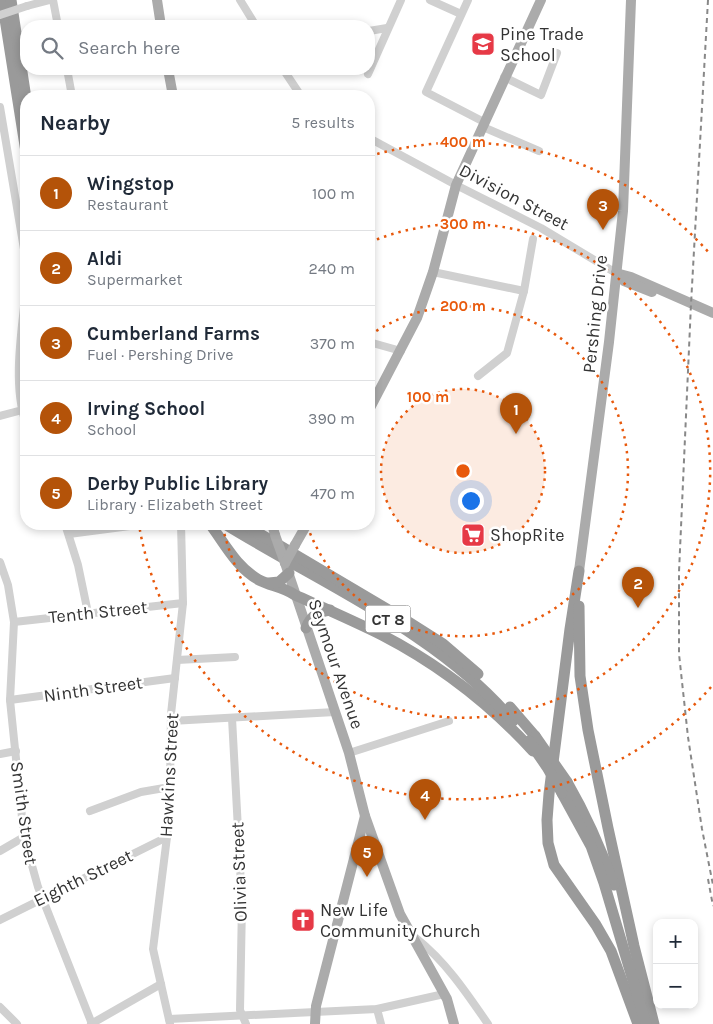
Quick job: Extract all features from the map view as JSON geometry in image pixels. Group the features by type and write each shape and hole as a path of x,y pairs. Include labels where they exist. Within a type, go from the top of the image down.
{"highway":[{"path":"2,0 20,114"},
{"path":"11,0 20,59"},
{"path":"15,0 16,33"},
{"path":"22,75 25,90"},
{"path":"214,530 247,571 264,582 285,589 382,635 424,659 468,690 530,741"},
{"name":"CT 8","path":"235,530 398,625 437,651 469,676 496,702 530,741 564,787 591,846 640,1002 650,1021"},
{"name":"CT 8","path":"253,530 443,644 496,692 547,767 578,801 600,845 634,946 645,987 650,1021"},
{"path":"264,582 279,582 287,568"},
{"path":"579,571 580,676 588,730 634,946"},
{"path":"579,571 549,794 548,844 554,865 596,925 611,951 636,1019"},
{"path":"306,628 309,621 316,614 330,610"}],"main road":[{"path":"156,0 160,20"},
{"path":"375,399 420,311 433,272 456,185 541,0"},
{"name":"Pershing Drive","path":"579,571 607,358 623,210 631,0"},
{"path":"169,75 172,90"},
{"name":"Division Street","path":"616,273 628,283 672,300 683,300 713,313"},
{"name":"Seymour Avenue","path":"274,530 349,753 365,816 400,914 444,994 454,1024"},
{"path":"287,568 294,545 303,530"},
{"path":"315,1024 315,1012 365,816"}],"street":[{"path":"0,15 51,0 56,20"},
{"path":"240,0 252,20"},
{"path":"375,58 401,0"},
{"path":"430,0 461,14"},
{"path":"468,0 426,92 539,152"},
{"path":"375,30 388,28"},
{"path":"504,78 541,95 557,53"},
{"path":"68,75 71,90"},
{"path":"287,75 297,90"},
{"path":"0,106 1,126 20,233"},
{"name":"Division Street","path":"375,141 541,228 616,273"},
{"path":"478,376 507,353 524,292 534,239"},
{"path":"433,272 524,292"},
{"path":"375,344 401,351"},
{"path":"20,370 20,389"},
{"path":"0,416 20,411"},
{"path":"67,530 78,565 88,613"},
{"path":"69,534 100,530"},
{"name":"Hawkins Street","path":"170,1021 153,949 167,837 171,721 183,603 181,530"},
{"name":"Smith Street","path":"0,562 8,585 14,622 10,700 24,837 42,899 92,1024"},
{"name":"Tenth Street","path":"14,622 183,603"},
{"path":"178,660 235,657"},
{"name":"Ninth Street","path":"10,700 175,678"},
{"path":"171,721 335,712"},
{"name":"Olivia Street","path":"232,718 242,904 240,1010 246,1024"},
{"path":"349,753 449,721"},
{"path":"0,754 16,751"},
{"path":"90,811 142,792 170,787"},
{"path":"0,851 24,837"},
{"name":"Eighth Street","path":"0,920 167,837"},
{"path":"411,934 434,953 447,968 488,1024"},
{"path":"92,1024 161,984"},
{"path":"170,1021 242,1015 377,1009 444,994"},
{"path":"0,1007 17,1024"},
{"path":"377,1009 380,1024"}],"railway":[{"path":"708,0 691,304 679,572 679,654 688,737 702,829 713,885"},
{"path":"708,879 713,906"}],"place":[{"name":"Pine Trade School","path":"483,44"},
{"name":"Cumberland Farms","path":"603,230"},
{"name":"Wingstop","path":"516,434"},
{"name":"ShopRite","path":"473,535"},
{"name":"Aldi","path":"638,608"},
{"name":"Irving School","path":"425,820"},
{"name":"Derby Public Library","path":"367,877"},
{"name":"New Life Community Church","path":"303,920"}]}
